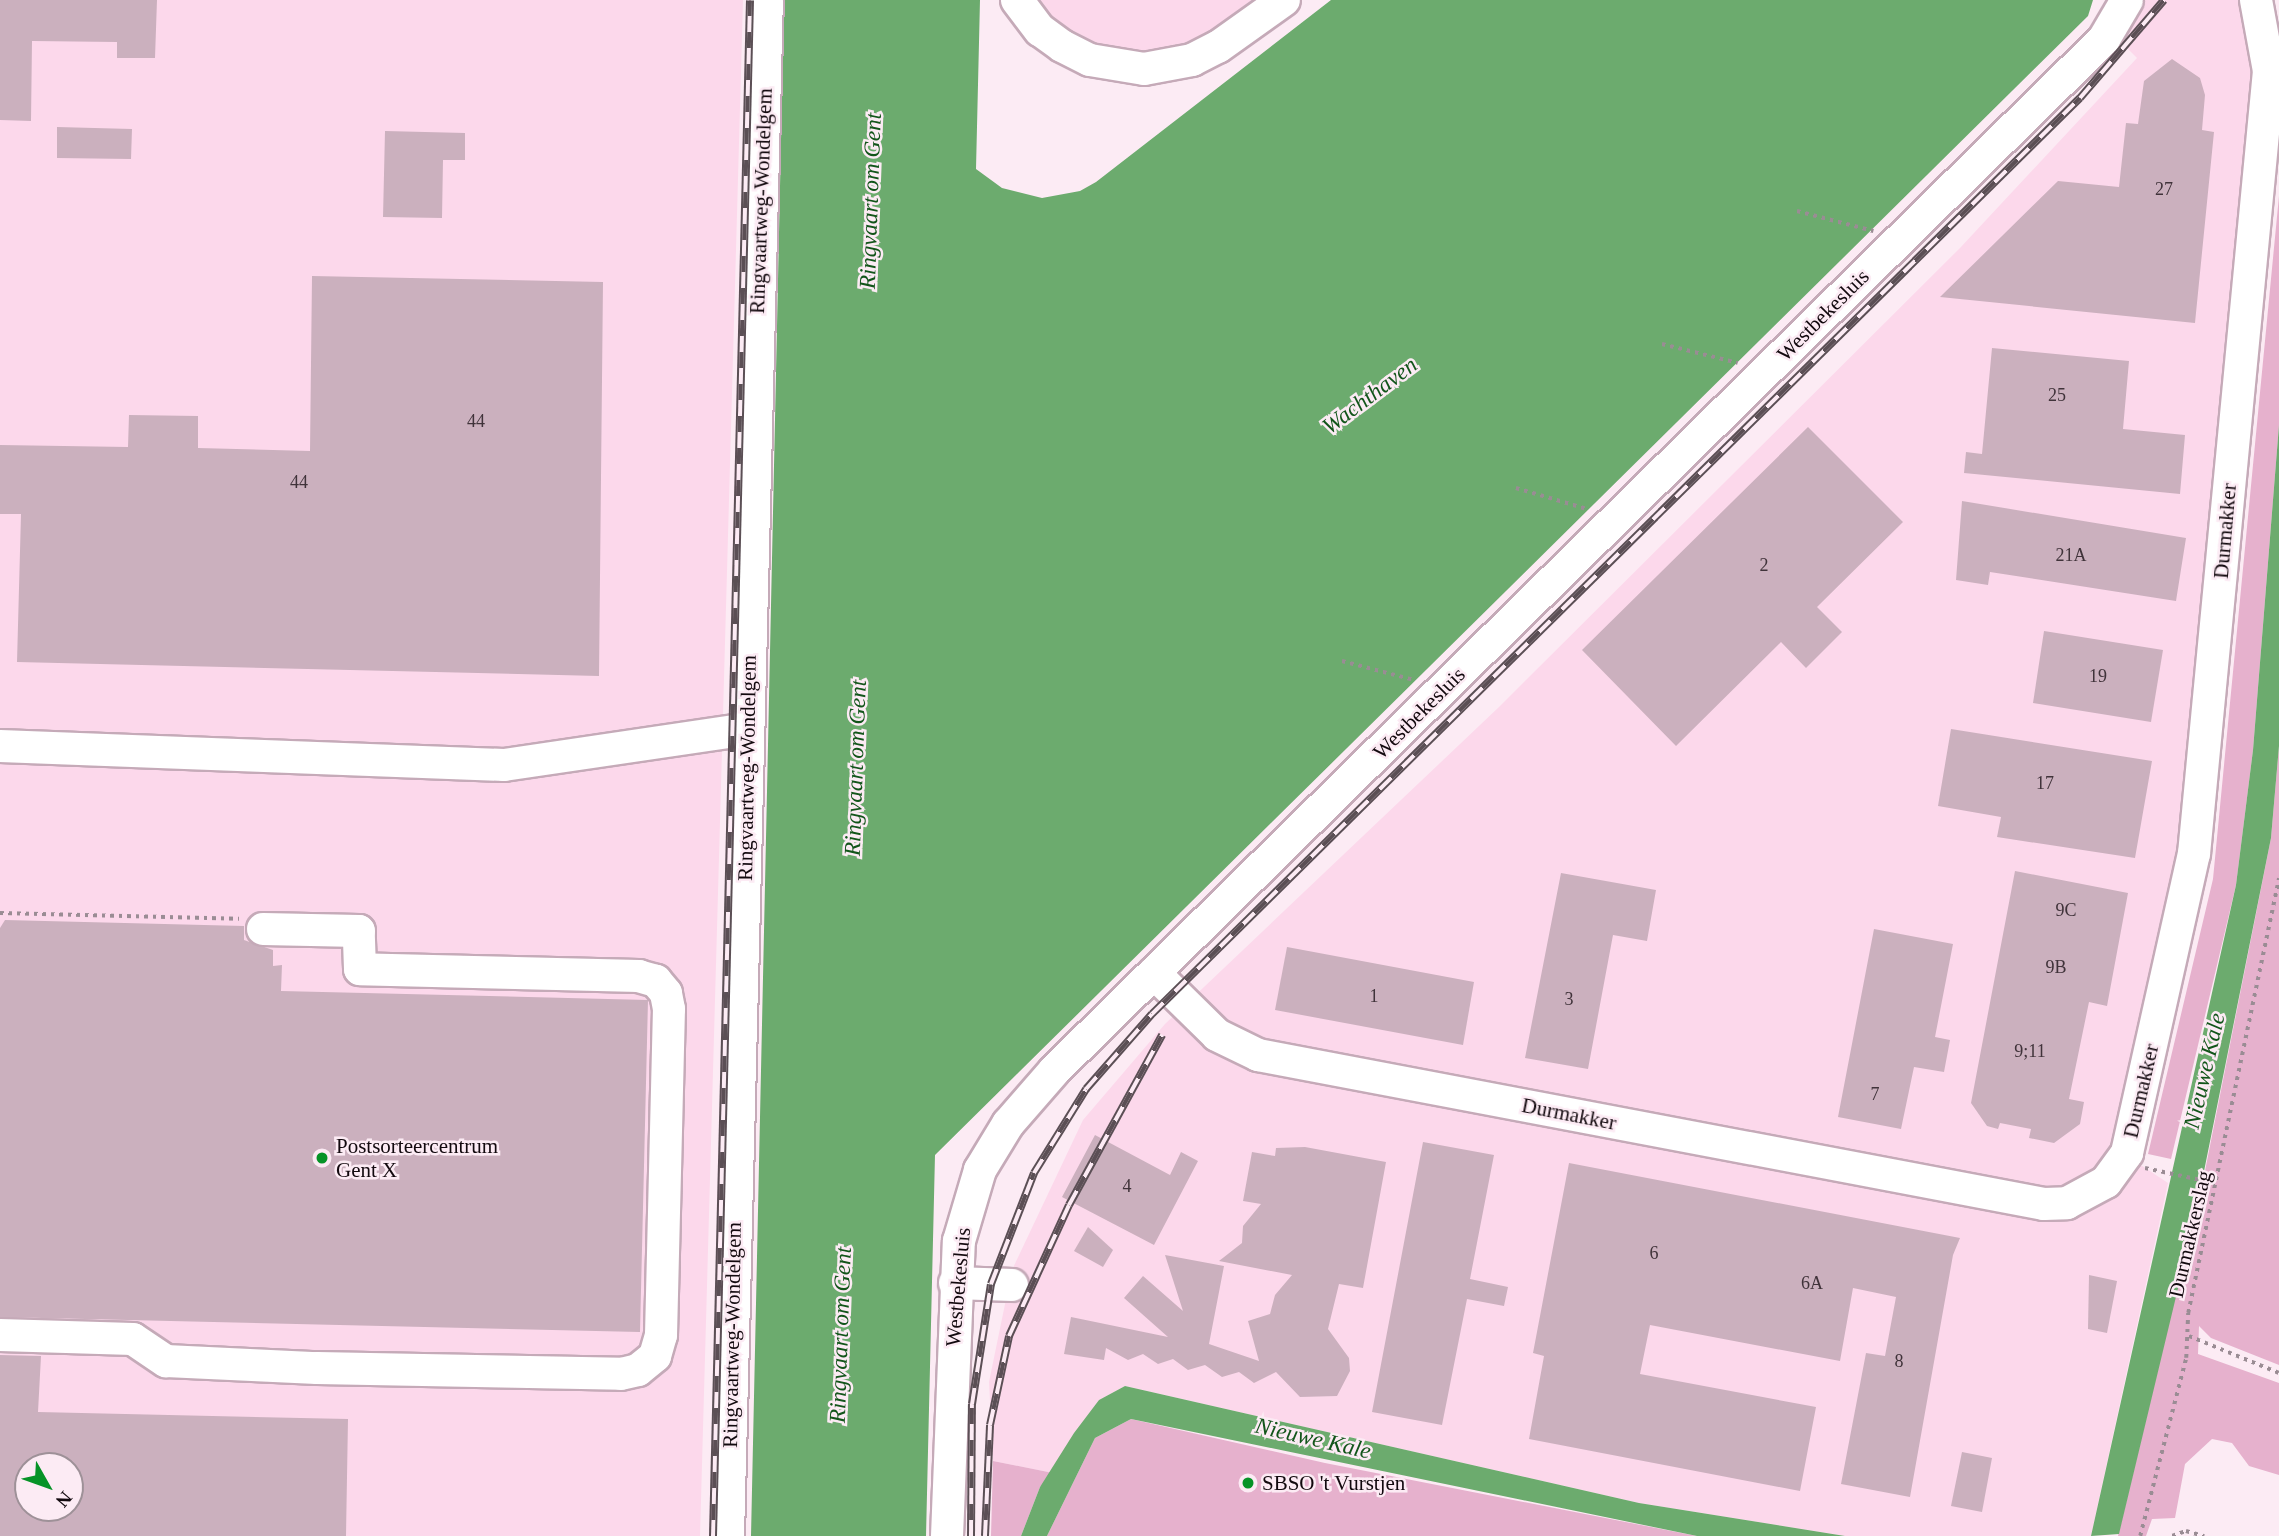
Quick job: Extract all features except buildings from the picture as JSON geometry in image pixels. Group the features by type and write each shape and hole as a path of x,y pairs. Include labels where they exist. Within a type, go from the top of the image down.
{"street":[{"name":"Ringvaartweg-Wondelgem","path":"728,1536 767,0"},
{"path":"1017,0 1040,30 1062,46 1090,60 1144,69 1192,60 1218,47 1284,0"},
{"name":"Westbekesluis","path":"947,1536 955,1283 964,1213 993,1143 1046,1079 2104,39 2127,0"},
{"name":"Durmakker","path":"1154,973 1217,1035 1258,1055 2044,1204 2067,1203 2106,1182 2127,1153 2194,854 2269,71 2256,0"},
{"path":"0,746 504,765 747,729"},
{"path":"0,1335 133,1339 166,1361 317,1368 621,1374 638,1370 654,1356 661,1335 669,1009 666,993 656,981 639,976 360,970 359,931 263,929"},
{"path":"955,1283 1012,1285"}],"path":[{"path":"1797,211 1886,234"},
{"path":"1662,344 1752,367"},
{"path":"1516,488 1590,510"},
{"path":"1342,661 1425,683"},
{"name":"Durmakkerslag","path":"2140,1536 2189,1336 2188,1313 2279,878"},
{"path":"0,913 244,919 263,929"},
{"path":"2162,1172 2216,1184"},
{"path":"2189,1336 2279,1373"},
{"path":"2172,1536 2186,1531 2204,1536"}],"shaded area":[{"path":"0,0 743,0 700,1536 0,1536"},
{"path":"1028,0 1258,0 1190,49 1156,57 1081,46"},
{"path":"2136,0 2244,0 2258,73 2183,851 2115,1148 2168,1183 2091,1536 1845,1536 1639,1503 1125,1386 1099,1400 1053,1473 993,1461 989,1382 1012,1270 1083,1120 1165,1024 1499,707 1960,248 2137,58 2117,38"},
{"path":"2279,196 2279,425 2253,750 2236,885 2171,1159 2148,1154 2213,879"},
{"path":"2279,746 2279,1365 2211,1338 2199,1326 2198,1354 2279,1383 2279,1475 2249,1466 2232,1443 2212,1439 2185,1464 2175,1518 2152,1519 2146,1536 2118,1536 2203,1181 2271,838"},
{"name":"SBSO 't Vurstjen","path":"1131,1419 1325,1463 1697,1536 1047,1536 1095,1438"},
{"path":"993,1461 1053,1473 1040,1487 1021,1536 991,1536"}],"water":[{"path":"784,0 980,0 976,169 1002,188 1042,198 1080,191 1096,182 1331,0 2093,0 2088,16 935,1155 926,1536 751,1536"},
{"name":"Nieuwe Kale","path":"2279,425 2279,746 2271,838 2193,1226 2119,1534 2091,1536 2236,885 2253,750"},
{"name":"Nieuwe Kale","path":"1125,1386 1639,1503 1845,1536 1697,1536 1131,1419 1095,1438 1047,1536 1021,1536 1040,1487 1074,1433 1099,1400"}],"railway":[{"path":"713,1536 750,0"},
{"path":"971,1536 972,1404 991,1284 1034,1173 1086,1089 1152,1014 2080,98 2164,0"},
{"path":"985,1536 990,1425 1009,1336 1069,1205 1162,1035"}],"place":[{"name":"Postsorteercentrum Gent X","path":"322,1158"},
{"name":"SBSO 't Vurstjen","path":"1248,1483"}],"water label":[{"name":"Ringvaart om Gent","path":"871,201"},
{"name":"Wachthaven","path":"1370,396"},
{"name":"Ringvaart om Gent","path":"856,768"},
{"name":"Ringvaart om Gent","path":"841,1335"}]}
